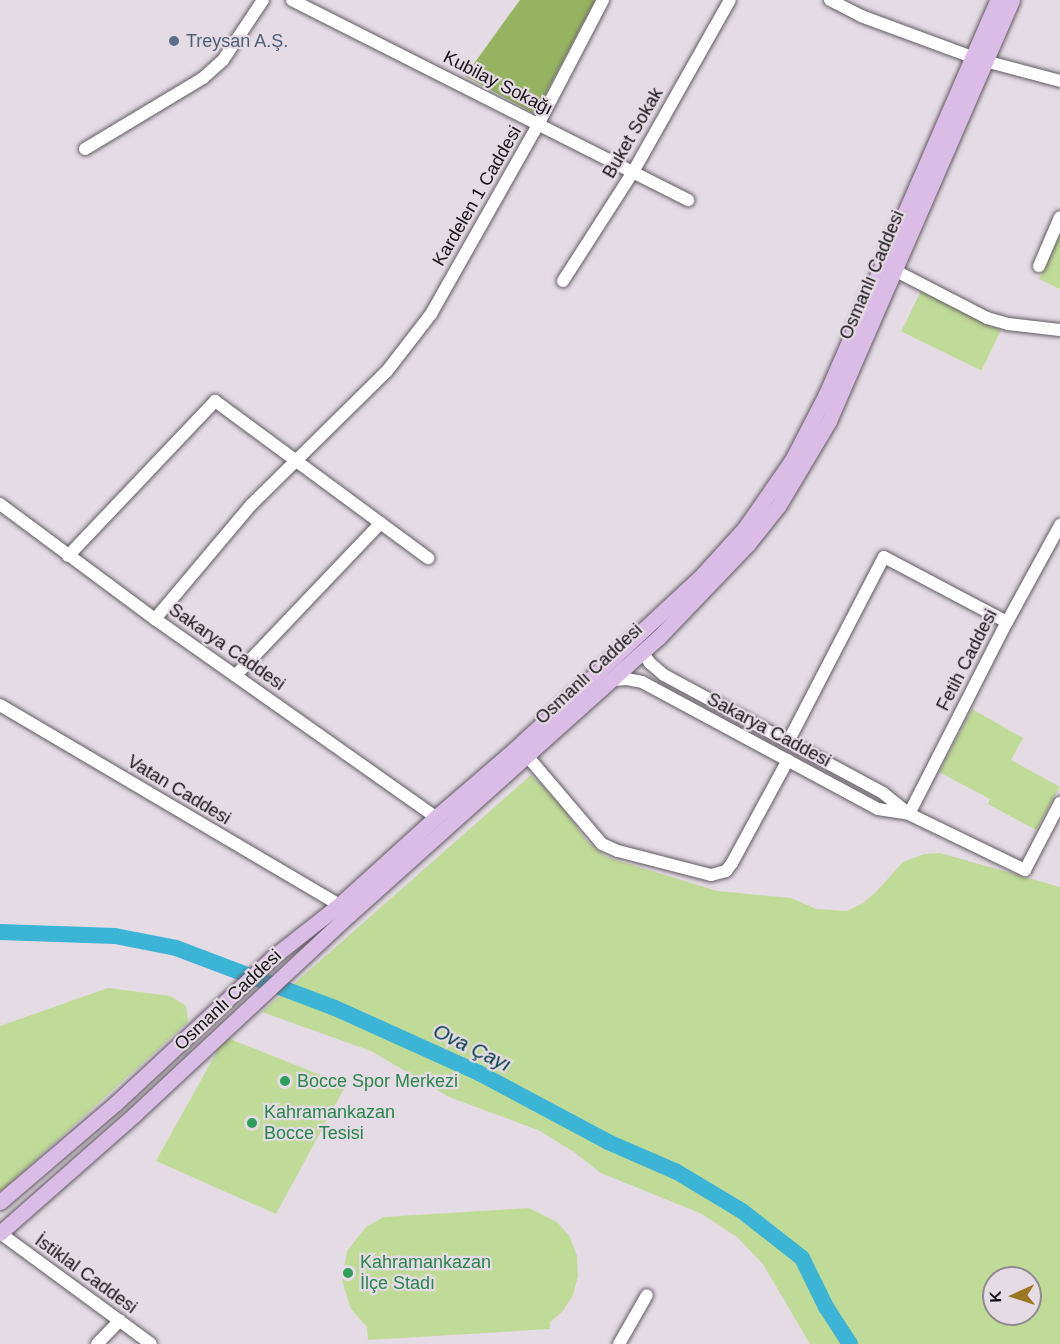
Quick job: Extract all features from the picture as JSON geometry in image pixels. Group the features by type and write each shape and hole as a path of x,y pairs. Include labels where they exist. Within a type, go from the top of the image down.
{"main road":[{"name":"Osmanlı Caddesi","path":"0,1233 135,1114 242,1012 642,652 741,551 779,505 829,421 896,271 979,59 997,0"},
{"name":"Osmanlı Caddesi","path":"0,1202 116,1102 273,957 339,905 436,816 515,749 681,595 744,529 774,487 826,394 979,59 1012,0"},
{"path":"0,1216 3,1224 0,1233"}],"street":[{"path":"85,148 203,78 223,60 263,0"},
{"name":"Kubilay Sokağı","path":"292,0 688,200"},
{"name":"Kardelen 1 Caddesi","path":"155,619 251,505 387,370 431,314 539,123 603,0"},
{"name":"Buket Sokak","path":"563,281 633,172 730,0"},
{"path":"830,0 878,23 979,59 1060,81"},
{"path":"1039,266 1060,217"},
{"path":"896,271 987,318 1008,324 1060,330"},
{"path":"68,556 215,401 428,558"},
{"name":"Sakarya Caddesi","path":"0,504 155,619 436,816"},
{"path":"236,675 381,523"},
{"name":"Fetih Caddesi","path":"909,814 1007,622 1060,525"},
{"path":"788,742 884,557 1007,622"},
{"name":"Sakarya Caddesi","path":"642,652 650,663 664,675 883,793 909,814 1025,870 1060,803"},
{"name":"Sakarya Caddesi","path":"612,680 627,679 642,682 878,808 909,814"},
{"name":"Vatan Caddesi","path":"0,705 339,905"},
{"path":"528,757 602,844 618,851 711,875 726,871 732,863 788,760"},
{"name":"İstiklal Caddesi","path":"0,1233 151,1344"},
{"path":"620,1344 647,1295"},
{"path":"97,1344 120,1320"}],"green space":[{"path":"520,0 595,0 535,114 465,76"},
{"path":"1060,231 1060,289 1039,279"},
{"path":"921,291 1001,330 981,370 901,331"},
{"path":"972,709 1023,738 1011,760 1060,787 1036,830 988,804 990,799 939,772"},
{"path":"531,775 559,803 586,840 606,857 717,891 791,898 816,909 847,911 863,903 876,892 903,862 924,854 940,853 1060,887 1060,1344 810,1344 763,1264 737,1237 702,1214 601,1173 574,1152 538,1130 449,1097 371,1051 262,1012"},
{"path":"108,988 170,996 186,1006 188,1022 0,1192 0,1026"},
{"name":"Kahramankazan Bocce Tesisi","path":"225,1037 346,1085 276,1214 156,1161"},
{"path":"529,1208 557,1222 570,1237 577,1256 578,1276 573,1295 562,1312 550,1322 550,1329 368,1340 367,1327 351,1309 342,1281 347,1251 366,1227 384,1217"}],"waterway":[{"name":"Ova Çayı","path":"0,932 115,936 176,948 335,1008 479,1073 608,1142 677,1172 742,1211 802,1258 826,1307 850,1344"}],"place":[{"name":"Treysan A.Ş.","path":"174,41"},
{"name":"Bocce Spor Merkezi","path":"285,1081"},
{"name":"Kahramankazan Bocce Tesisi","path":"252,1123"},
{"name":"Kahramankazan İlçe Stadı","path":"348,1273"}]}
